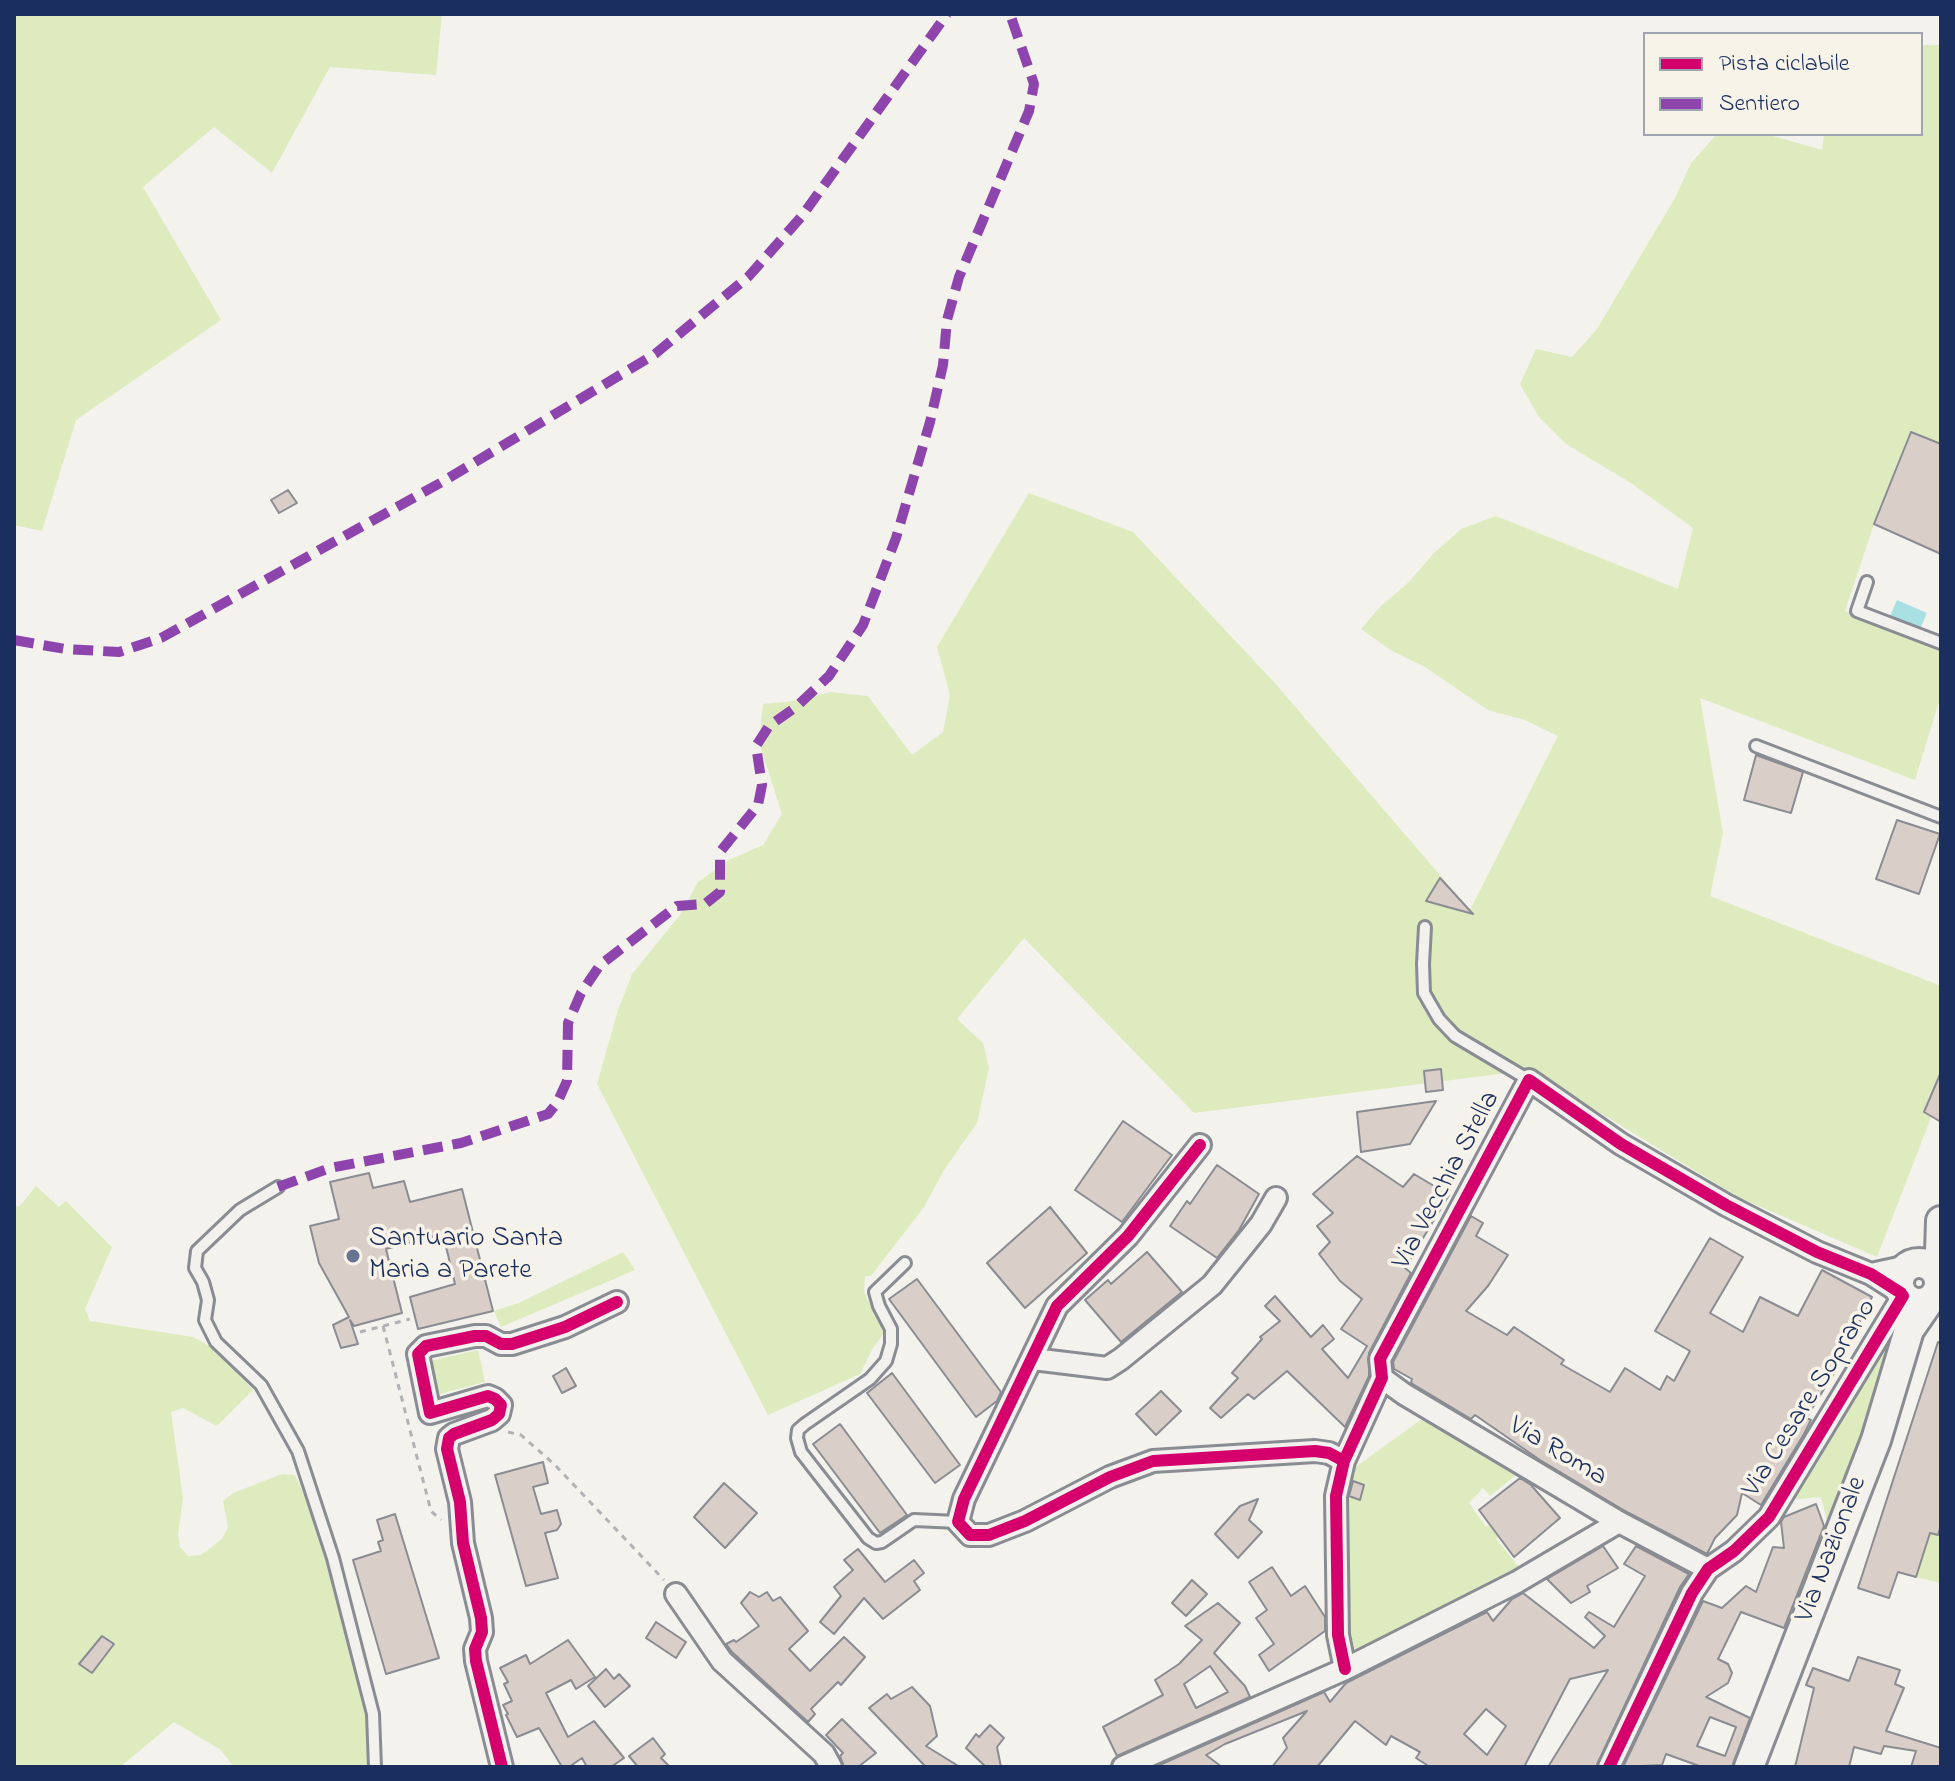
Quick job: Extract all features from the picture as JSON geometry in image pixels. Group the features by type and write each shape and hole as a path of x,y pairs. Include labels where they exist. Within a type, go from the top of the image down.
{"main road":[{"name":"Via Nazionale","path":"1908,1266 1940,1224"},
{"name":"Via Nazionale","path":"1749,1767 1876,1440 1909,1330 1915,1294 1940,1224"},
{"path":"1908,1266 1915,1263 1934,1270 1915,1294"}],"street":[{"name":"Via Vecchia Stella","path":"1345,1669 1338,1635 1336,1496 1344,1461 1382,1378 1380,1359 1529,1080 1621,1144 1726,1205 1817,1252 1915,1294"},
{"path":"1200,1145 1128,1236 1057,1306 964,1499 958,1522 970,1535 989,1535 1025,1521 1110,1477 1153,1461 1315,1451 1329,1453 1344,1461"},
{"path":"1033,1359 1107,1368 1121,1359 1212,1285 1261,1224 1276,1198"},
{"path":"1871,1274 1908,1266"},
{"name":"Via Cesare Soprano","path":"1609,1767 1692,1593 1708,1569 1734,1551 1769,1517 1915,1294"},
{"path":"502,1767 476,1661 475,1649 482,1632 481,1618 463,1543 460,1502 447,1452 449,1438 492,1420 499,1414 501,1405 488,1396 430,1413 418,1354 426,1346 475,1336 512,1344 565,1327 617,1302"},
{"name":"Via Roma","path":"1382,1378 1619,1522 1708,1569"},
{"path":"1123,1767 1345,1669 1544,1567 1619,1522"},
{"path":"676,1594 722,1661 824,1754 831,1767"}],"lane":[{"path":"1867,582 1857,611 1941,643"},
{"path":"1756,746 1941,817"},
{"path":"1425,927 1424,993 1439,1019 1455,1036 1529,1080"},
{"path":"278,1187 240,1210 197,1251 195,1268 208,1300 205,1320 216,1342 261,1385 298,1451 333,1558 373,1714 375,1767"},
{"path":"905,1263 875,1292 891,1329 886,1361 870,1379 798,1430 797,1438 801,1452 868,1538 876,1543 914,1520 958,1522"}],"path":[{"path":"360,1332 410,1319"},
{"path":"383,1326 431,1511"},
{"path":"498,1433 521,1435 555,1465 676,1594"}],"green space":[{"path":"14,14 442,14 436,75 330,67 272,173 214,127 143,187 221,320 76,420 42,531 14,525"},
{"path":"1923,45 1941,45 1941,444 1910,432 1874,524 1845,611 1941,650 1941,695 1915,780 1700,698 1723,833 1710,896 1941,986 1941,1092 1877,1257 1738,1197 1530,1070 1194,1113 1024,938 957,1019 983,1043 989,1068 977,1123 944,1170 924,1207 871,1276 865,1276 864,1292 884,1333 860,1374 768,1415 597,1084 618,1010 632,974 680,915 698,882 729,860 763,845 782,814 759,742 763,704 794,701 830,692 868,696 912,755 943,732 950,695 937,647 1029,493 1133,532 1273,681 1470,910 1558,736 1525,720 1488,710 1361,629 1461,529 1496,516 1678,589 1693,528 1631,483 1566,444 1539,417 1520,384 1536,349 1572,357 1597,329 1675,198 1691,163 1715,136 1773,136 1822,150 1824,136 1923,136"},
{"path":"36,1186 59,1207 66,1201 112,1247 85,1309 90,1321 193,1337 217,1350 253,1390 217,1426 183,1408 171,1412 183,1498 178,1535 180,1547 188,1556 201,1555 222,1539 228,1527 223,1501 233,1493 282,1474 295,1475 311,1509 331,1570 370,1735 368,1767 234,1767 221,1750 174,1722 120,1767 14,1767 14,1207 20,1206"},
{"path":"623,1252 635,1270 501,1327 494,1311 521,1302"},
{"path":"478,1350 485,1382 432,1396 425,1362"},
{"path":"1891,1354 1830,1533 1821,1497 1788,1500 1847,1413 1880,1355"},
{"path":"1422,1419 1516,1475 1490,1496 1483,1488 1469,1503 1486,1527 1500,1516 1509,1528 1496,1539 1520,1568 1459,1604 1359,1655 1344,1631 1344,1493 1353,1469"},
{"path":"1941,1524 1941,1583 1916,1577 1931,1533"}],"water":[{"path":"1897,600 1927,613 1920,629 1890,616"}],"building":[{"path":"1911,432 1941,444 1941,554 1874,524"},
{"path":"288,490 297,503 279,513 271,500"},
{"path":"1756,755 1803,772 1791,813 1744,800"},
{"path":"1897,820 1940,834 1919,894 1876,879"},
{"path":"1440,878 1473,914 1426,901"},
{"path":"1441,1069 1443,1090 1426,1092 1424,1071"},
{"path":"1941,1072 1941,1122 1924,1112"},
{"path":"1436,1101 1410,1144 1361,1152 1357,1112"},
{"path":"1123,1121 1172,1155 1122,1222 1075,1190"},
{"path":"1357,1156 1403,1187 1414,1174 1449,1195 1405,1268 1411,1273 1369,1353 1369,1376 1345,1427 1287,1371 1254,1399 1248,1394 1221,1418 1210,1408 1238,1378 1232,1373 1262,1339 1260,1337 1280,1321 1265,1306 1275,1296 1311,1337 1323,1325 1334,1339 1322,1349 1348,1378 1367,1346 1341,1329 1362,1299 1340,1281 1319,1254 1330,1242 1317,1226 1333,1213 1313,1194"},
{"path":"1217,1165 1259,1194 1239,1230 1217,1258 1170,1226 1187,1201 1190,1204"},
{"path":"369,1173 373,1188 404,1181 410,1202 462,1189 493,1311 418,1329 410,1297 455,1284 443,1234 386,1249 402,1313 354,1326 350,1320 358,1344 341,1348 333,1325 349,1317 319,1263 310,1226 339,1219 330,1182"},
{"path":"1050,1207 1087,1253 1025,1308 987,1263"},
{"path":"1471,1216 1483,1223 1476,1236 1508,1255 1488,1286 1466,1311 1507,1335 1514,1327 1564,1360 1561,1364 1610,1392 1625,1368 1660,1390 1667,1376 1674,1381 1690,1351 1655,1331 1710,1238 1743,1257 1710,1313 1743,1332 1760,1297 1798,1316 1822,1270 1872,1297 1836,1370 1806,1418 1811,1420 1804,1434 1761,1505 1742,1493 1737,1515 1715,1538 1707,1554 1625,1511 1540,1460 1475,1415 1471,1419 1411,1383 1412,1379 1394,1369 1393,1362"},
{"path":"1147,1252 1182,1292 1121,1342 1085,1300 1108,1280 1111,1284"},
{"path":"917,1279 1001,1392 997,1401 976,1417 889,1299"},
{"path":"1938,1342 1941,1343 1941,1524 1938,1535 1930,1533 1916,1577 1898,1572 1889,1598 1858,1588"},
{"path":"566,1368 576,1386 562,1393 553,1376"},
{"path":"892,1373 960,1465 935,1483 867,1393"},
{"path":"1161,1391 1181,1411 1156,1435 1136,1414"},
{"path":"840,1424 907,1515 880,1533 813,1444"},
{"path":"543,1462 548,1483 533,1487 541,1514 557,1510 561,1524 557,1530 545,1533 558,1578 526,1586 495,1475"},
{"path":"1520,1478 1531,1485 1560,1518 1514,1557 1479,1510"},
{"path":"1353,1481 1364,1485 1360,1500 1349,1496"},
{"path":"724,1483 757,1513 725,1548 694,1517"},
{"path":"1258,1499 1249,1520 1262,1532 1238,1558 1215,1534 1240,1506"},
{"path":"1816,1504 1824,1526 1784,1628 1741,1612 1718,1659 1728,1664 1732,1673 1728,1683 1706,1697 1750,1718 1732,1767 1702,1767 1666,1754 1662,1765 1623,1767 1703,1601 1722,1608 1746,1586 1756,1592 1773,1547 1784,1548 1781,1522 1784,1517","holes":["1710,1717 1736,1727 1725,1756 1697,1746"]},
{"path":"395,1514 439,1658 386,1674 353,1560 381,1551 378,1542 383,1540 377,1520"},
{"path":"1603,1546 1618,1568 1587,1586 1590,1592 1571,1603 1547,1579"},
{"path":"1636,1546 1689,1574 1680,1587 1596,1767 1548,1767 1608,1670 1570,1679 1524,1767 1430,1767 1416,1758 1420,1752 1391,1736 1386,1745 1355,1721 1317,1767 1272,1767 1287,1748 1283,1738 1307,1711 1225,1744 1206,1755 1222,1767 1155,1767 1324,1692 1330,1702 1346,1683 1487,1612 1493,1621 1512,1599 1523,1593 1594,1648 1605,1636 1585,1617 1589,1612 1614,1627 1645,1576 1624,1564","holes":["1486,1709 1506,1726 1487,1755 1464,1734"]},
{"path":"858,1549 885,1582 914,1560 924,1573 914,1581 920,1590 883,1619 864,1598 834,1634 820,1622 841,1596 834,1587 853,1570 844,1560"},
{"path":"1272,1567 1291,1596 1305,1586 1325,1617 1325,1631 1269,1671 1259,1655 1274,1644 1256,1618 1267,1610 1249,1582"},
{"path":"1192,1580 1207,1594 1186,1616 1172,1603"},
{"path":"750,1592 759,1597 767,1592 773,1601 780,1597 808,1631 789,1649 810,1671 844,1637 865,1657 841,1685 838,1682 811,1709 815,1714 808,1722 726,1644 736,1642 759,1626 741,1603"},
{"path":"1218,1603 1240,1623 1214,1653 1245,1686 1250,1697 1117,1756 1103,1727 1163,1695 1155,1680 1179,1664 1202,1640 1185,1626","holes":["1210,1666 1228,1692 1196,1708 1184,1684"]},
{"path":"656,1622 686,1642 676,1658 646,1638"},
{"path":"102,1636 114,1644 92,1673 79,1664"},
{"path":"568,1640 595,1677 576,1689 571,1680 546,1693 568,1737 594,1721 624,1758 611,1767 587,1767 582,1758 569,1767 562,1767 539,1728 517,1737 506,1715 503,1705 512,1701 504,1684 508,1682 500,1668 526,1655 530,1664"},
{"path":"1858,1657 1900,1670 1895,1684 1904,1688 1886,1731 1941,1748 1941,1767 1911,1767 1916,1751 1884,1746 1881,1754 1854,1747 1849,1767 1795,1767 1814,1688 1806,1685 1813,1668 1849,1681"},
{"path":"606,1669 614,1679 619,1674 630,1686 605,1707 588,1686"},
{"path":"912,1687 930,1706 937,1736 926,1746 960,1767 926,1767 869,1708 887,1694 891,1699"},
{"path":"842,1719 876,1753 858,1767 844,1767 840,1756 843,1753 826,1735"},
{"path":"990,1725 1004,1738 997,1747 1001,1767 986,1767 966,1748 976,1734 979,1737"},
{"path":"653,1738 665,1754 661,1758 670,1767 638,1767 629,1756"}],"marked path":[{"path":"14,640 65,649 119,652 161,638 442,482 655,354 749,276 802,216 947,14"},
{"path":"278,1187 330,1168 461,1143 548,1114 567,1081 568,1023 581,993 600,965 677,906 705,904 720,892 720,852 758,805 762,785 756,746 769,726 796,707 829,676 863,625 896,538 930,422 943,365 947,320 959,277 1029,111 1034,84 1010,14"}],"cycle path":[{"path":"1345,1669 1338,1635 1336,1496 1344,1461 1382,1378 1380,1359 1529,1080 1621,1144 1726,1205 1817,1252 1871,1274 1901,1293"},
{"path":"1200,1145 1128,1236 1057,1306 964,1499 958,1522 970,1535 989,1535 1025,1521 1110,1477 1153,1461 1315,1451 1329,1453 1344,1461"},
{"path":"1609,1767 1692,1593 1708,1569 1734,1551 1769,1517 1903,1296"},
{"path":"502,1767 476,1661 475,1649 482,1632 481,1618 463,1543 460,1502 447,1449 449,1438 492,1420 499,1414 501,1405 488,1396 430,1413 418,1354 426,1346 475,1336 512,1344 565,1327 617,1302"}],"place":[{"name":"Santuario Santa Maria a Parete","path":"353,1256"}]}
